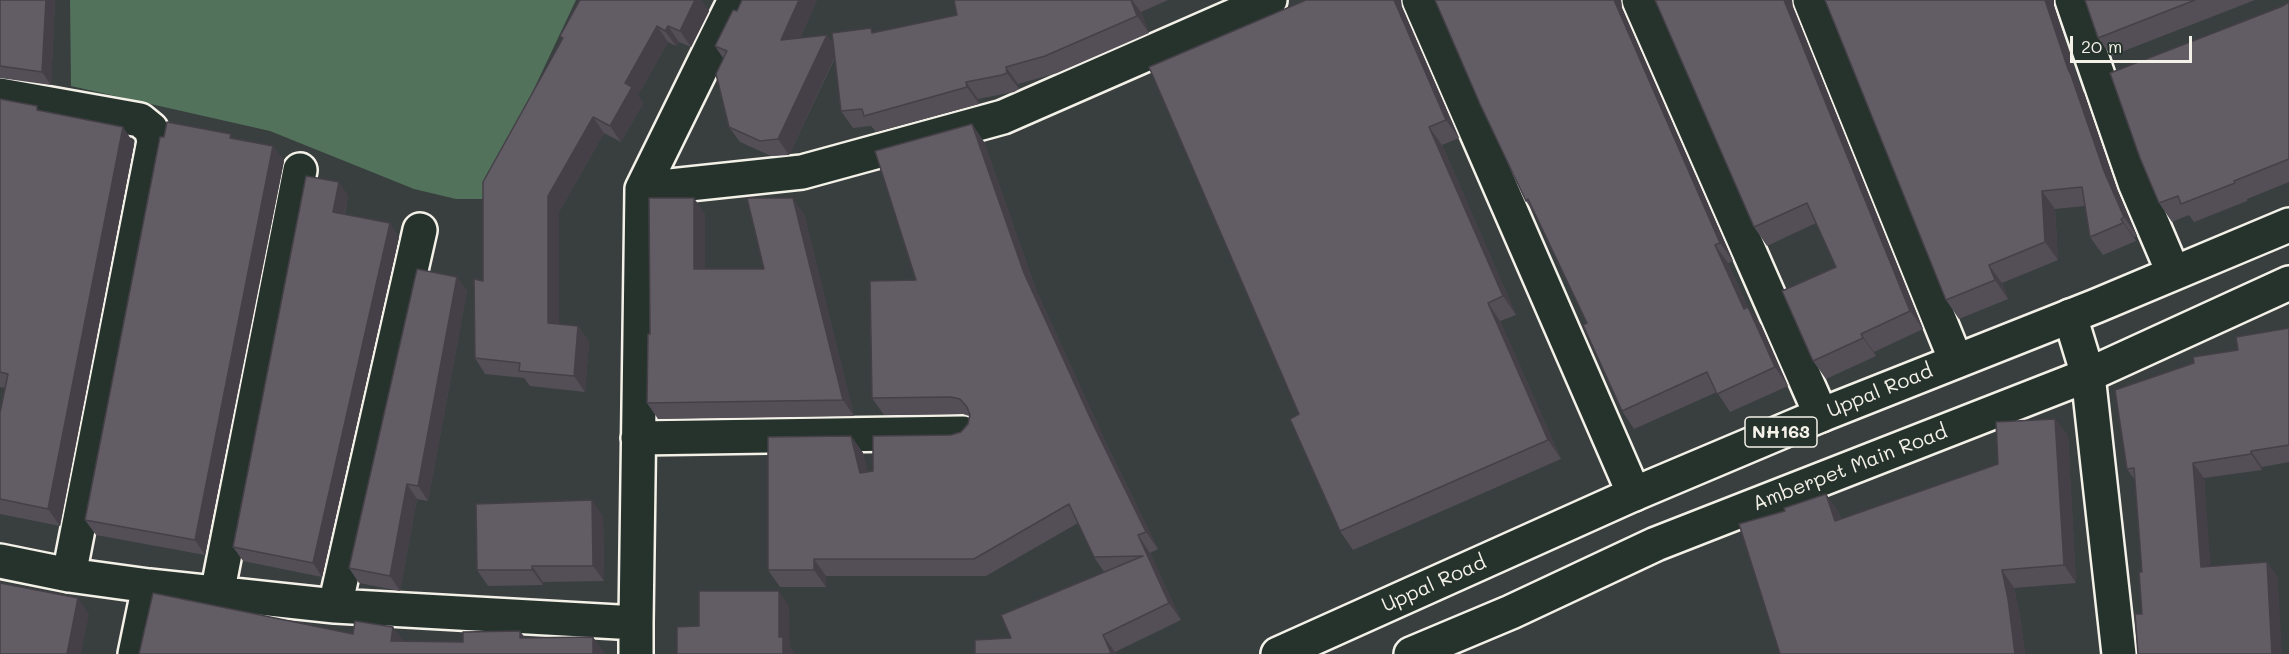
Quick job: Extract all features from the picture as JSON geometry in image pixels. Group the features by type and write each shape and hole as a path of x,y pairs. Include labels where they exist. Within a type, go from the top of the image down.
{"main road":[{"path":"0,561 69,575 149,586 636,638 642,189 735,0"},
{"path":"642,189 802,172 1003,117 1270,0"},
{"path":"1419,0 1634,494"},
{"path":"1638,0 1821,415"},
{"path":"1810,0 1956,361"},
{"path":"2072,0 2134,183 2173,272"},
{"path":"2098,81 2130,69"},
{"path":"0,95 140,120 151,129 154,141 69,575"},
{"path":"217,594 300,170"},
{"name":"Uppal Road","path":"1278,654 1634,494 1821,415 2070,316 2289,225"},
{"path":"335,606 420,230"},
{"name":"Amberpet Main Road","path":"1411,654 1511,612 1656,544 2088,375 2289,283"},
{"path":"2070,316 2088,375 2119,654"},
{"path":"638,438 963,433"},
{"path":"135,654 149,586"}],"green space":[{"path":"70,0 576,0 482,199 456,199 414,189 270,131 71,86"}],"building":[{"path":"0,0 46,0 42,72 0,66"},
{"path":"580,0 695,0 680,31 668,26 665,31 657,26 625,83 632,87 610,126 593,117 548,196 548,323 578,326 574,376 519,371 520,363 475,358 474,279 483,281 483,182 563,38 560,36"},
{"path":"742,0 799,0 781,40 827,35 778,139 760,141 729,127 716,74 727,51 715,46 733,10 737,11"},
{"path":"954,0 1131,0 1137,16 1045,56 1006,67 1007,73 1002,75 966,82 967,87 864,116 862,109 841,111 832,33 871,28 872,33 957,15"},
{"path":"1306,0 1394,0 1446,120 1429,127 1503,296 1488,303 1548,440 1340,531 1290,419 1299,414 1149,67"},
{"path":"1435,0 1614,0 1720,243 1715,245 1744,309 1748,307 1775,367 1717,394 1707,372 1622,411 1583,325 1587,323 1480,104"},
{"path":"1655,0 1784,0 1910,311 1861,334 1863,338 1813,361 1782,291 1836,267 1807,203 1754,227"},
{"path":"1825,0 2045,0 2104,171 2124,217 2121,219 2123,223 2090,237 2082,187 2042,191 2045,242 1989,265 1995,280 1946,300"},
{"path":"2085,0 2195,0 2098,38"},
{"path":"2289,2 2289,159 2181,204 2178,196 2159,203 2140,158 2110,73"},
{"path":"0,99 37,106 37,110 123,127 48,509 0,499 0,413 8,374 0,372"},
{"path":"167,122 231,134 230,138 273,146 195,540 85,520 160,137 164,137"},
{"path":"972,124 1024,273 1094,426 1146,532 1138,535 1169,603 1103,635 1111,653 1108,654 975,654 975,640 1011,638 1001,615 1143,556 1094,557 1069,504 974,559 814,559 814,570 768,570 768,437 851,436 860,473 873,471 873,436 951,435 961,432 968,424 970,415 960,399 951,397 872,398 870,281 916,280 875,151"},
{"path":"306,176 339,182 333,212 390,223 313,563 233,547"},
{"path":"649,198 694,198 694,269 764,269 747,198 793,198 843,400 647,403 648,334 650,334"},
{"path":"417,269 457,277 418,486 407,484 390,576 349,568"},
{"path":"2289,328 2289,445 2251,451 2251,454 2193,463 2201,567 2267,562 2272,654 2138,654 2135,614 2142,614 2139,572 2142,572 2134,468 2127,469 2115,390 2194,363 2193,357 2238,350 2236,337"},
{"path":"2055,419 2064,565 2002,570 2015,654 1780,654 1739,524 1785,511 1784,508 1826,494 1835,521 1998,464 1996,422"},
{"path":"592,500 593,566 532,566 532,570 477,570 476,504"},
{"path":"0,583 78,598 67,654 0,654"},
{"path":"699,591 779,591 779,637 783,637 783,654 677,654 677,627 699,626"},
{"path":"153,593 353,634 355,621 393,627 391,641 463,642 463,632 520,631 520,638 593,637 593,654 139,654"}]}
